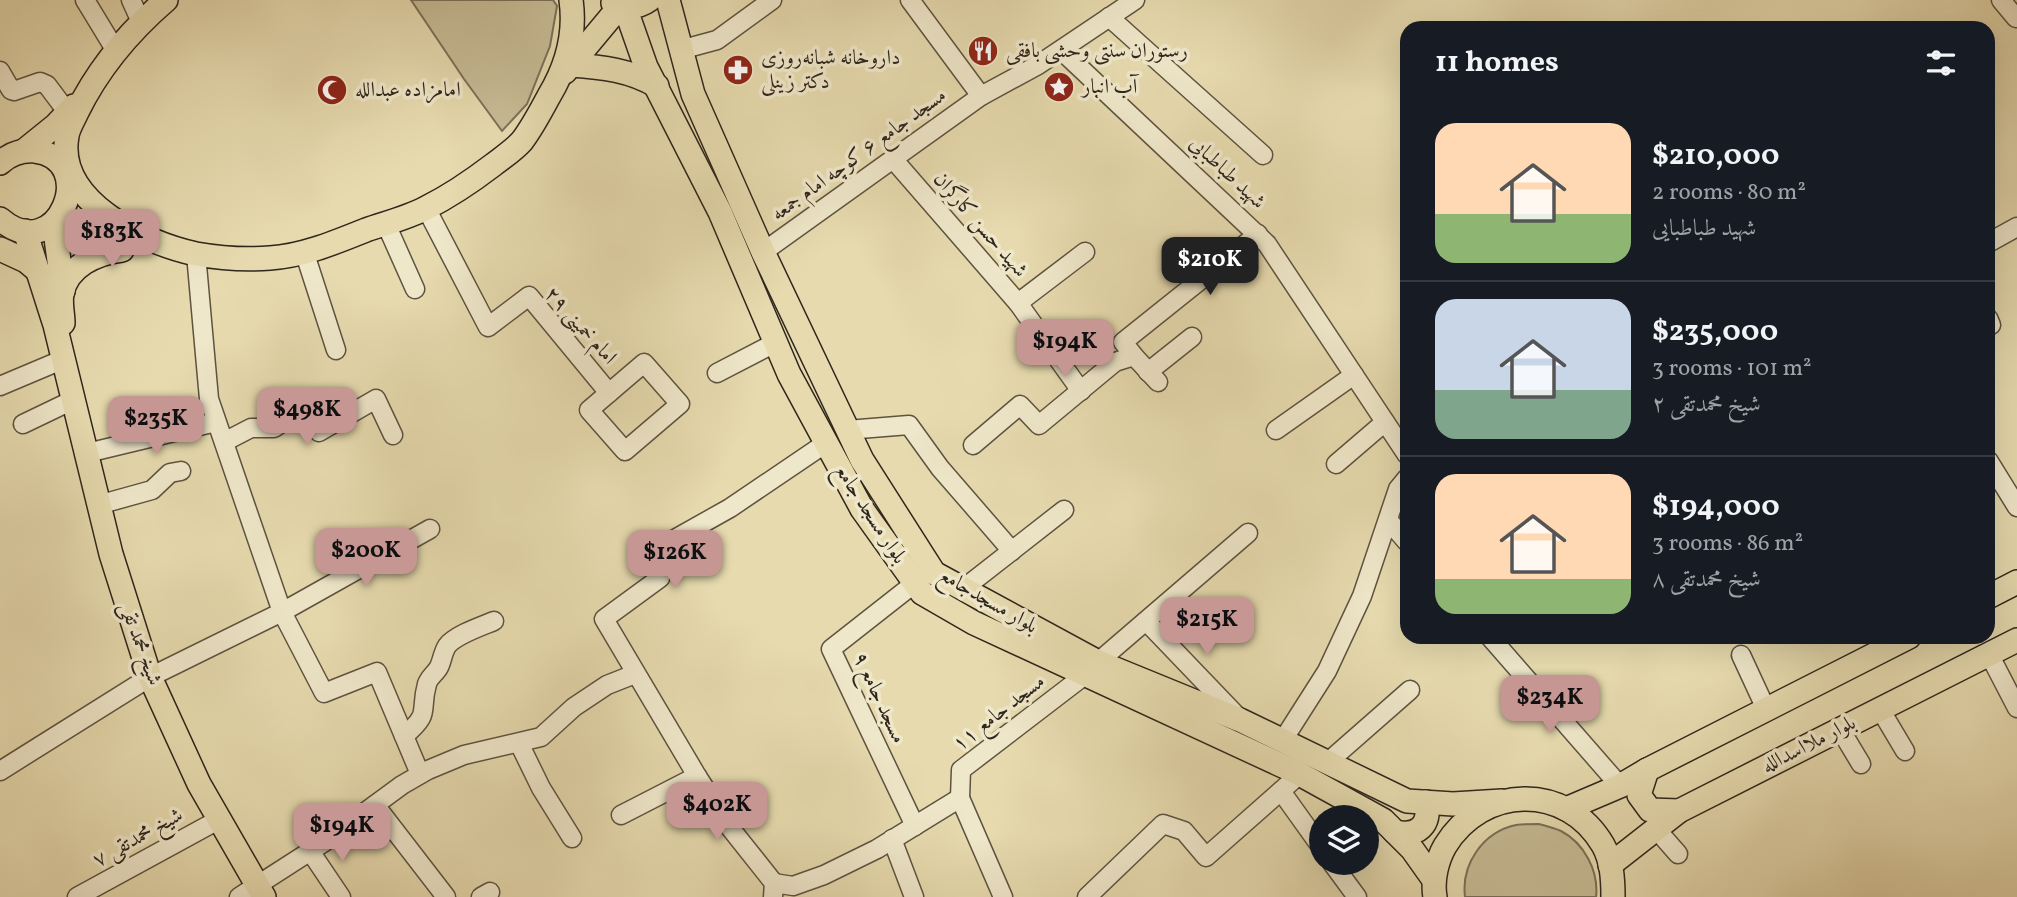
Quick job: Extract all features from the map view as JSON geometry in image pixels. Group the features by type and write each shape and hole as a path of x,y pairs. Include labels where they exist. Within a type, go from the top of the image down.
{"main road":[{"path":"0,163 8,156 25,150 68,113 141,22 166,0"},
{"path":"565,72 572,34 573,15 570,0"},
{"path":"55,222 122,250 189,252 241,258 271,258 304,251 386,224 426,208 472,181 521,142 565,72 618,4 635,6 649,0"},
{"name":"بلوار مسجدجامع","path":"668,0 693,94 763,252 862,460 934,573 1091,669 1240,720 1407,801 1453,804 1524,799 1545,801 1566,809"},
{"name":"بلوار مسجد جامع","path":"618,4 720,212 789,374 862,509 922,593 974,623 1091,669 1300,774 1383,820 1412,849 1432,891"},
{"path":"565,72 606,68 652,77 680,50"},
{"path":"89,88 67,134 66,159 73,178 85,194 117,222 142,237 189,252"},
{"path":"8,226 41,230 55,222 66,207 68,199 66,174 56,161 41,152 25,150"},
{"path":"55,222 63,291 65,365"},
{"path":"8,226 38,271 65,365"},
{"path":"0,249 26,261 38,271"},
{"path":"63,291 65,283 77,268 92,257 122,250"},
{"name":"شیخ محمد تقی","path":"65,365 124,601 150,677 253,893"},
{"path":"1995,593 2017,582"},
{"name":"بلوار ملااسدالله","path":"1611,869 1679,811 2017,640"},
{"path":"1566,809 1620,786 1647,769 1895,644"},
{"path":"1647,769 1639,795 1650,810 1679,811"},
{"path":"1432,891 1441,854 1455,830 1476,812 1502,801"},
{"path":"1395,832 1406,834 1417,831 1425,824 1428,813 1426,802"},
{"path":"1566,809 1588,825 1604,847 1611,869 1613,897"},
{"path":"1611,869 1632,897"}],"street":[{"path":"86,0 116,51"},
{"path":"131,0 141,22"},
{"path":"680,50 717,40 772,0"},
{"path":"910,0 981,96"},
{"name":"مسجد جامع ۶ کوچه امام جمعه","path":"763,252 981,96 1038,65 1135,0"},
{"path":"2001,0 2017,18"},
{"path":"1109,17 1263,155"},
{"name":"شهید طباطبایی","path":"1061,50 1258,234 1281,264 1400,445"},
{"path":"0,71 11,90 40,82 47,85 68,113"},
{"name":"شهید حسن کارگران","path":"893,159 1018,303 1082,391"},
{"name":"امام خمینی ۲۹","path":"426,208 488,327 529,296 609,393"},
{"path":"386,224 415,289"},
{"path":"1995,239 2017,227"},
{"path":"1192,337 1153,377 1123,342 1258,234"},
{"path":"304,251 336,350"},
{"path":"189,252 209,399 282,612 324,693 377,672 420,774"},
{"path":"1018,303 1085,252"},
{"path":"717,373 775,343"},
{"path":"973,445 1020,405 1039,425 1115,362 1135,356"},
{"path":"644,363 680,404 625,451 589,410 609,393 644,363"},
{"path":"0,386 65,365"},
{"path":"1276,430 1354,375"},
{"path":"224,442 251,428 274,428 303,409 319,432 376,399 393,435"},
{"path":"23,424 73,400"},
{"path":"87,453 216,422"},
{"path":"1336,464 1385,422"},
{"path":"847,430 909,425 940,468 1012,551"},
{"path":"826,443 730,508 657,549 660,579 604,619 697,776 773,890 793,886 835,870 877,849 960,798 1003,897"},
{"path":"98,505 152,490 170,473 181,471"},
{"path":"1995,472 2017,508"},
{"path":"1283,740 1327,671 1357,608 1400,487"},
{"path":"963,589 1064,510"},
{"path":"1388,520 1400,534"},
{"path":"0,771 150,677 282,612 430,529"},
{"path":"1091,669 1248,533"},
{"name":"مسجد جامع ۹","path":"915,583 831,649 915,826"},
{"path":"404,736 418,724 425,710 426,687 430,677 439,668 447,646 470,631 494,621"},
{"path":"1146,621 1240,720"},
{"path":"1496,644 1620,786"},
{"path":"1989,654 2017,708"},
{"path":"1741,655 1766,709"},
{"name":"مسجد جامع ۱۱","path":"960,798 961,769 1091,669"},
{"path":"253,893 420,774 464,755 541,737 574,707 607,685 635,674"},
{"path":"1328,762 1410,690"},
{"path":"1880,709 1905,751"},
{"path":"1840,729 1861,764"},
{"path":"519,743 541,788 572,838"},
{"path":"1092,895 1163,824 1184,831 1206,857 1300,774"},
{"path":"621,815 697,776"},
{"path":"1281,791 1309,831"},
{"path":"374,805 446,897"},
{"name":"شیخ محمدتقی ۷","path":"77,897 220,820"},
{"path":"1657,830 1678,854"},
{"path":"892,839 914,897"},
{"path":"310,851 341,897"},
{"path":"1341,875 1357,897"}],"shaded area":[{"path":"411,0 553,0 557,6 550,46 527,104 502,131 464,79"},
{"path":"1539,824 1561,831 1583,850 1595,877 1596,897 1465,897 1467,873 1484,842 1516,825"}],"place":[{"name":"رستوران سنتی وحشی بافقی","path":"983,51"},
{"name":"داروخانه شبانه‌روزی دکتر زینلی","path":"738,70"},
{"name":"آب انبار","path":"1059,87"},
{"name":"امامزاده عبدالله","path":"332,90"}]}
